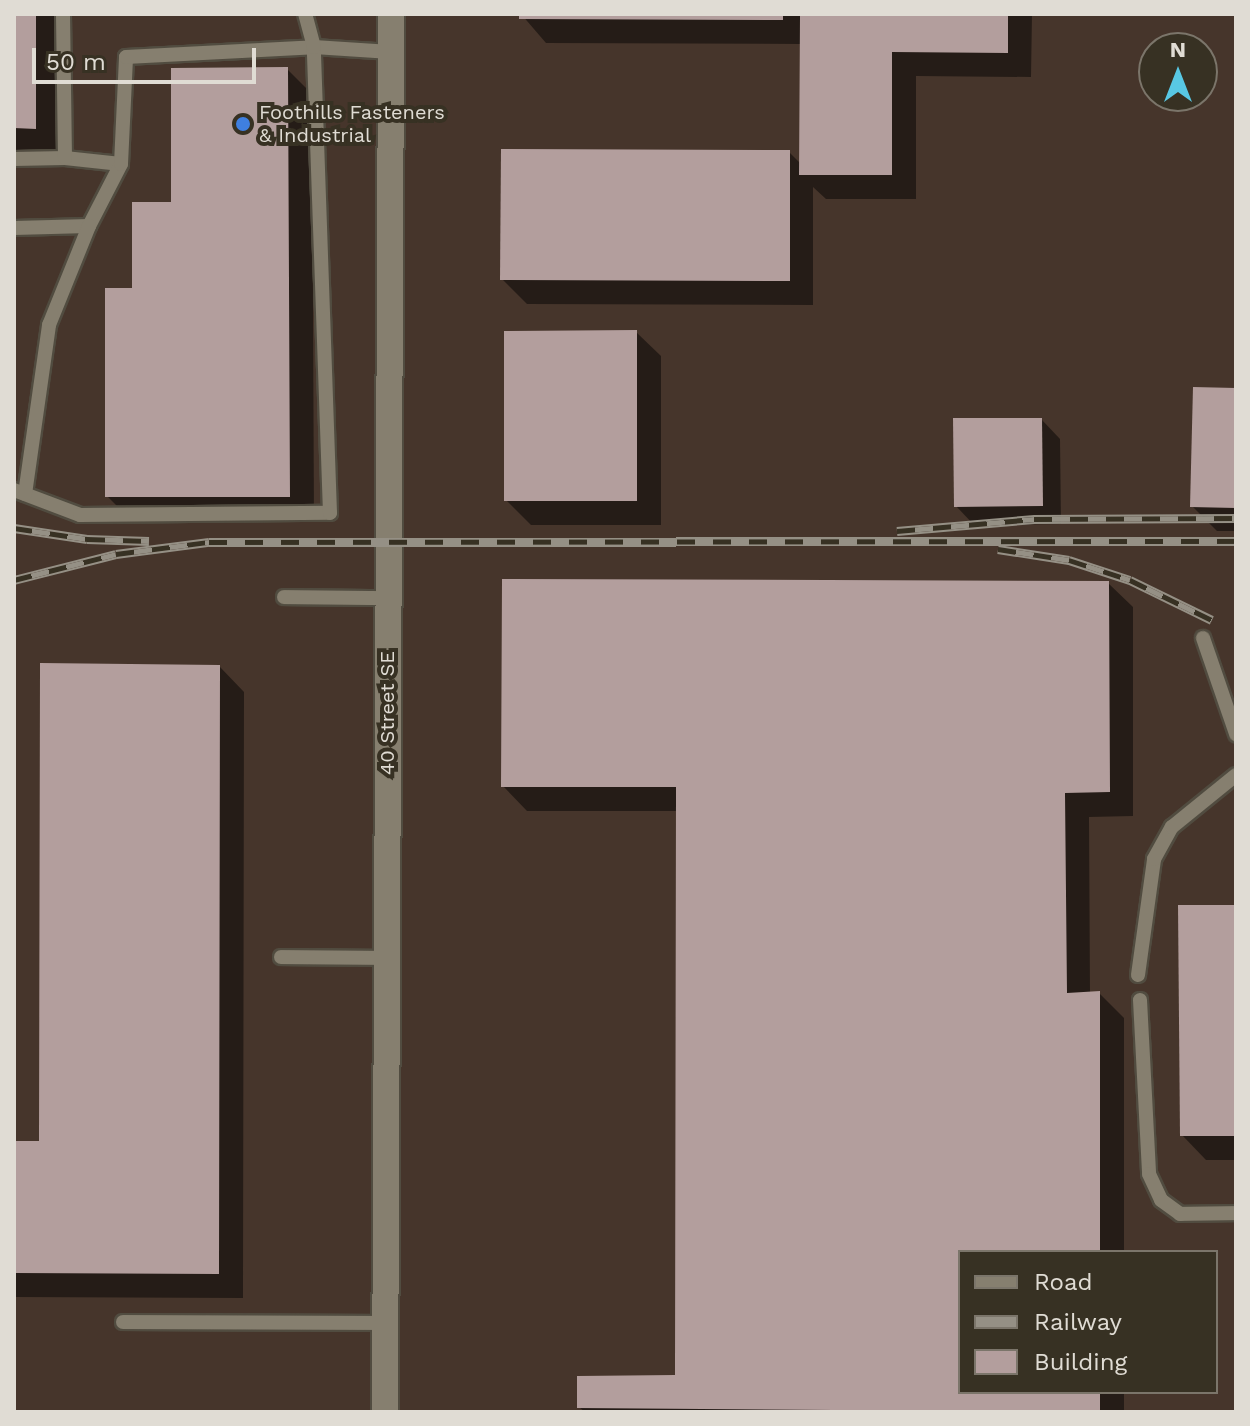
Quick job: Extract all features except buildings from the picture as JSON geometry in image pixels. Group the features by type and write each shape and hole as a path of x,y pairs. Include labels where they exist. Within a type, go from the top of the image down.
{"street":[{"name":"40 Street SE","path":"385,1412 391,14"}],"lane":[{"path":"63,14 65,158"},
{"path":"305,14 314,47 330,513 80,515 19,492 49,325 89,226 121,164 126,57 314,47 391,52"},
{"path":"14,159 65,158 121,164"},
{"path":"14,228 89,226"},
{"path":"284,597 387,598"},
{"path":"1203,638 1236,734"},
{"path":"1138,975 1154,859 1172,827 1236,775"},
{"path":"281,957 386,958"},
{"path":"1140,1000 1149,1174 1161,1200 1180,1214 1236,1213"},
{"path":"123,1322 385,1323"}],"shaded area":[{"path":"14,14 1236,14 1236,1412 14,1412"}],"railway":[{"path":"897,531 1034,519 1236,518"},
{"path":"14,528 87,539 149,541"},
{"path":"14,580 116,554 209,542 1236,541"},
{"path":"998,549 1069,560 1130,580 1212,620"}],"place":[{"name":"Foothills Fasteners & Industrial","path":"243,124"}]}
